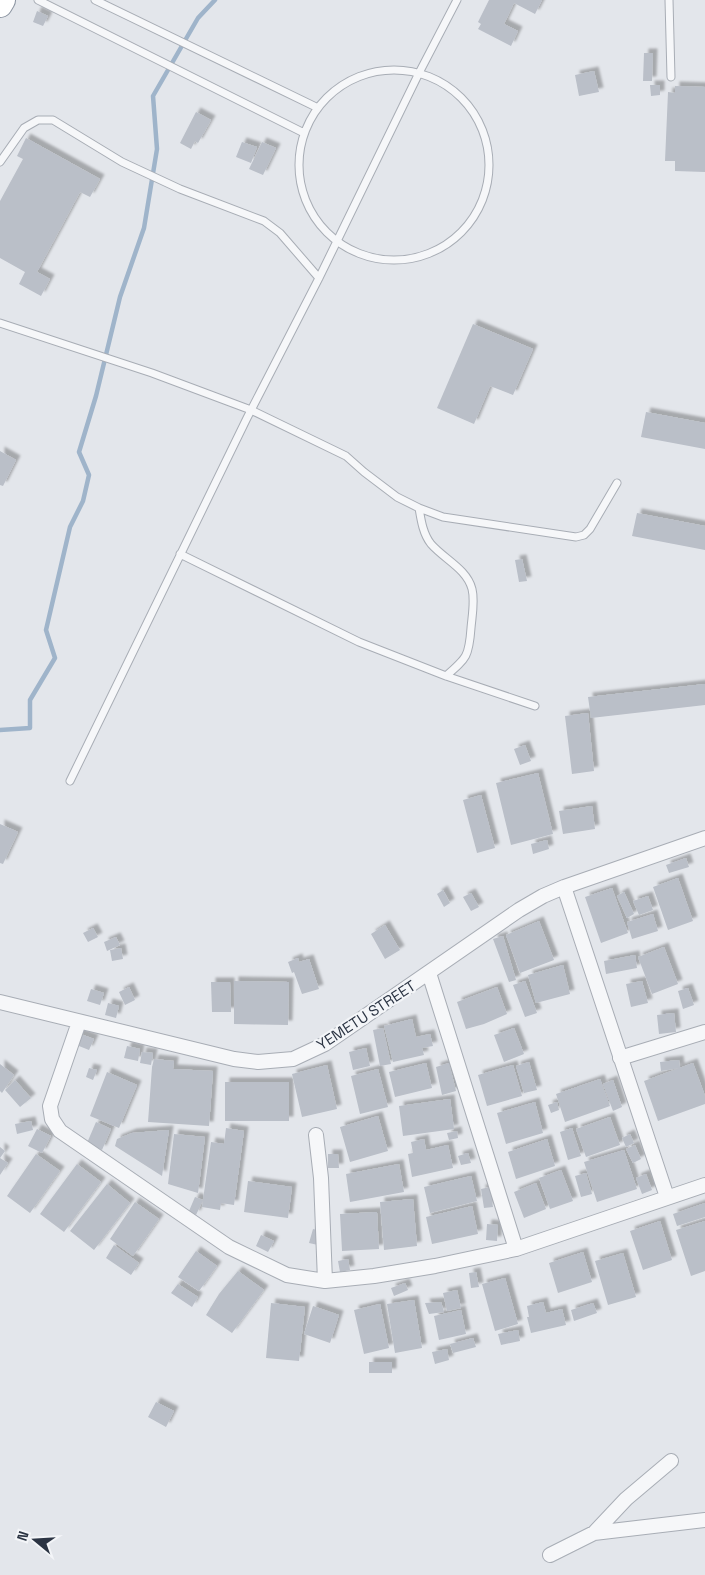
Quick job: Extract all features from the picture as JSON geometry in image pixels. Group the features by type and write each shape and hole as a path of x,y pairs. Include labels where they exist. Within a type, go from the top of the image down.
{"highway":[{"path":"0,5 2,0"}],"street":[{"name":"YEMETU STREET","path":"0,1002 234,1059 258,1062 293,1059 325,1044 519,910 543,896 564,886 705,838"},
{"path":"564,886 666,1197"},
{"path":"430,973 516,1249"},
{"path":"80,1022 50,1106 52,1119 60,1131 229,1247 288,1275 325,1282 426,1268 516,1249 666,1197 705,1186"},
{"path":"620,1058 705,1032"},
{"path":"316,1135 321,1178 325,1282"},
{"path":"594,1533 626,1499 671,1461"},
{"path":"550,1555 594,1533 705,1520"}],"lane":[{"path":"38,0 304,133"},
{"path":"96,0 316,107"},
{"path":"70,781 251,410 457,0"},
{"path":"670,0 671,77"},
{"path":"397,69 419,73 447,86 463,99 481,122 489,149 488,179 477,211 451,244 428,257 398,260 375,257 357,250 338,239 322,226 305,200 299,167 304,133 316,107 335,88 362,75 397,69"},
{"path":"0,162 24,128 38,120 53,120 122,162 180,189 264,221 280,233 319,278"},
{"path":"0,323 152,373 251,410 346,456 397,497 419,508 444,517 576,537 584,535 590,529 617,483"},
{"path":"419,508 424,531 431,544 456,566 472,588 469,649 464,660 446,676"},
{"path":"180,554 359,642 446,676 535,706"}],"building":[{"path":"489,0 542,0 535,14 514,3 504,24 518,31 511,46 478,29 481,24 478,22"},
{"path":"37,11 48,16 43,26 33,22"},
{"path":"644,53 653,53 652,81 643,81"},
{"path":"594,71 599,92 579,96 575,75"},
{"path":"650,85 660,85 660,95 651,96"},
{"path":"675,86 705,87 705,172 675,171 675,161 665,161 668,92 675,93"},
{"path":"196,112 211,120 198,143 195,141 191,149 180,143"},
{"path":"26,138 100,179 90,197 80,192 37,272 50,279 41,296 19,284 25,272 0,258 0,201 23,159 17,156"},
{"path":"242,142 257,147 251,163 236,157"},
{"path":"262,142 276,148 263,175 249,169"},
{"path":"473,324 533,349 513,395 490,386 474,424 437,408"},
{"path":"646,412 705,423 705,449 641,437"},
{"path":"0,451 16,460 3,486 0,485"},
{"path":"637,513 705,526 705,550 632,536"},
{"path":"522,559 527,581 519,582 515,560"},
{"path":"705,684 705,705 591,718 588,697"},
{"path":"588,713 594,771 572,774 565,716"},
{"path":"525,745 531,761 520,765 514,749"},
{"path":"538,773 553,834 511,845 496,783"},
{"path":"481,795 495,848 477,853 463,800"},
{"path":"592,806 595,829 563,834 559,811"},
{"path":"0,824 18,832 3,864 0,863"},
{"path":"547,840 549,849 533,854 531,844"},
{"path":"686,858 689,867 669,873 666,865"},
{"path":"678,878 693,921 668,930 653,887"},
{"path":"612,888 628,933 601,943 585,897"},
{"path":"443,890 450,903 444,907 437,894"},
{"path":"624,892 634,914 627,918 617,896"},
{"path":"471,893 479,907 471,911 463,897"},
{"path":"648,896 653,910 639,915 633,901"},
{"path":"653,914 658,931 632,939 627,922"},
{"path":"539,921 554,960 520,973 506,935"},
{"path":"385,925 400,950 385,959 371,934"},
{"path":"93,928 98,937 88,942 83,933"},
{"path":"503,936 516,980 509,982 493,939"},
{"path":"116,937 120,945 107,951 104,942"},
{"path":"664,947 678,984 652,994 638,957"},
{"path":"121,948 123,959 112,961 110,950"},
{"path":"635,955 637,968 606,974 604,961"},
{"path":"298,958 299,962 309,959 319,989 302,994 288,962"},
{"path":"563,965 570,994 536,1003 528,975"},
{"path":"234,981 289,982 288,1025 234,1024"},
{"path":"525,981 537,1013 525,1017 513,985"},
{"path":"642,981 648,1003 631,1007 626,984"},
{"path":"211,982 230,982 231,1012 212,1012"},
{"path":"129,987 135,1000 125,1005 119,992"},
{"path":"497,987 507,1014 466,1029 457,1002"},
{"path":"688,988 694,1005 683,1009 678,991"},
{"path":"91,989 104,993 100,1005 87,1001"},
{"path":"108,1003 119,1006 116,1018 105,1015"},
{"path":"674,1013 676,1032 659,1034 657,1015"},
{"path":"412,1019 416,1037 430,1034 433,1046 422,1048 424,1055 393,1062 384,1026"},
{"path":"383,1028 391,1064 380,1066 373,1030"},
{"path":"514,1028 524,1054 504,1062 494,1035"},
{"path":"78,1033 94,1039 89,1050 74,1044"},
{"path":"127,1046 140,1049 138,1061 124,1058"},
{"path":"366,1048 370,1066 353,1070 349,1052"},
{"path":"142,1052 153,1053 151,1065 140,1063"},
{"path":"154,1059 174,1061 173,1069 213,1071 209,1126 148,1122"},
{"path":"679,1060 680,1068 661,1071 660,1062"},
{"path":"529,1062 537,1090 524,1093 516,1066"},
{"path":"426,1063 432,1088 395,1097 389,1072"},
{"path":"449,1063 456,1091 442,1095 436,1067"},
{"path":"693,1063 705,1096 705,1104 658,1121 644,1081"},
{"path":"0,1064 14,1075 2,1093 0,1091"},
{"path":"327,1065 337,1109 302,1117 292,1074"},
{"path":"513,1065 522,1096 487,1106 478,1075"},
{"path":"89,1068 97,1070 93,1080 86,1077"},
{"path":"378,1069 388,1107 360,1114 351,1076"},
{"path":"107,1072 137,1085 119,1128 90,1116"},
{"path":"600,1079 610,1106 565,1122 556,1094"},
{"path":"15,1080 31,1098 20,1107 5,1090"},
{"path":"613,1080 622,1107 613,1111 603,1084"},
{"path":"225,1082 289,1082 289,1121 225,1121"},
{"path":"450,1099 454,1129 403,1136 399,1106"},
{"path":"535,1102 543,1133 506,1144 497,1113"},
{"path":"557,1102 559,1110 551,1113 548,1105"},
{"path":"378,1116 388,1151 350,1162 340,1127"},
{"path":"610,1117 620,1145 586,1157 576,1129"},
{"path":"31,1121 33,1130 17,1134 15,1124"},
{"path":"96,1122 111,1129 102,1150 87,1143"},
{"path":"226,1128 244,1131 234,1205 221,1203 220,1210 202,1207 211,1142 224,1144"},
{"path":"572,1128 581,1156 568,1160 560,1132"},
{"path":"37,1129 51,1136 42,1153 28,1146"},
{"path":"169,1130 162,1176 115,1146 117,1139 132,1133"},
{"path":"457,1131 458,1138 449,1140 447,1133"},
{"path":"174,1134 205,1137 198,1193 168,1184"},
{"path":"630,1134 634,1143 626,1147 622,1138"},
{"path":"424,1139 426,1150 448,1145 453,1168 412,1177 408,1154 413,1153 411,1142"},
{"path":"547,1139 555,1166 516,1179 508,1152"},
{"path":"635,1145 641,1159 633,1163 626,1149"},
{"path":"0,1147 5,1151 0,1158"},
{"path":"624,1150 637,1189 597,1202 584,1162"},
{"path":"468,1153 471,1163 461,1165 458,1156"},
{"path":"36,1154 60,1171 30,1213 7,1196"},
{"path":"328,1154 338,1154 339,1168 328,1168"},
{"path":"0,1158 8,1163 0,1175"},
{"path":"77,1164 101,1182 64,1232 40,1214"},
{"path":"399,1164 404,1192 350,1202 346,1174"},
{"path":"561,1170 573,1201 550,1209 539,1178"},
{"path":"586,1173 592,1194 581,1197 575,1176"},
{"path":"646,1174 652,1190 642,1194 636,1178"},
{"path":"471,1176 477,1201 430,1213 424,1187"},
{"path":"248,1181 292,1187 288,1218 244,1212"},
{"path":"536,1183 546,1209 524,1218 514,1192"},
{"path":"107,1184 130,1203 94,1250 70,1231"},
{"path":"490,1187 493,1207 484,1208 481,1189"},
{"path":"195,1197 203,1200 196,1215 189,1211"},
{"path":"413,1199 417,1246 384,1250 380,1202"},
{"path":"135,1202 159,1219 133,1256 110,1239"},
{"path":"705,1203 705,1217 677,1226 673,1214"},
{"path":"472,1206 478,1234 432,1244 426,1217"},
{"path":"377,1212 379,1249 342,1251 340,1214"},
{"path":"660,1221 672,1260 643,1270 630,1231"},
{"path":"705,1221 705,1271 691,1276 676,1230"},
{"path":"487,1224 498,1225 497,1241 486,1240"},
{"path":"313,1229 322,1231 318,1245 309,1243"},
{"path":"261,1235 274,1241 268,1252 256,1246"},
{"path":"114,1245 139,1263 131,1275 106,1258"},
{"path":"196,1251 217,1266 199,1291 178,1277"},
{"path":"583,1252 592,1282 558,1293 549,1263"},
{"path":"623,1253 636,1297 608,1305 595,1261"},
{"path":"348,1259 350,1270 340,1272 338,1261"},
{"path":"238,1271 264,1290 232,1333 206,1315 219,1294"},
{"path":"476,1272 479,1287 471,1288 469,1273"},
{"path":"505,1278 518,1324 495,1331 482,1284"},
{"path":"405,1283 408,1290 394,1296 391,1288"},
{"path":"178,1284 198,1297 192,1307 171,1293"},
{"path":"457,1290 461,1308 447,1311 443,1293"},
{"path":"414,1300 422,1348 395,1353 387,1304"},
{"path":"441,1302 444,1312 429,1314 425,1303"},
{"path":"543,1302 546,1313 562,1309 566,1325 531,1333 527,1317 529,1317 527,1306"},
{"path":"271,1303 305,1307 299,1361 266,1358"},
{"path":"593,1303 597,1313 574,1321 571,1310"},
{"path":"380,1304 389,1348 364,1354 354,1310"},
{"path":"313,1306 339,1315 330,1343 304,1334"},
{"path":"461,1310 466,1334 439,1340 434,1316"},
{"path":"518,1330 520,1341 501,1345 498,1334"},
{"path":"473,1338 476,1347 453,1353 450,1344"},
{"path":"447,1349 449,1360 435,1364 432,1352"},
{"path":"369,1362 392,1362 392,1373 369,1373"},
{"path":"156,1402 174,1411 166,1427 148,1417"}],"waterway":[{"path":"0,730 30,728 30,700 55,658 46,630 70,527 83,501 89,475 79,452 96,396 120,297 144,228 157,149 153,96 198,18 215,0"}]}
